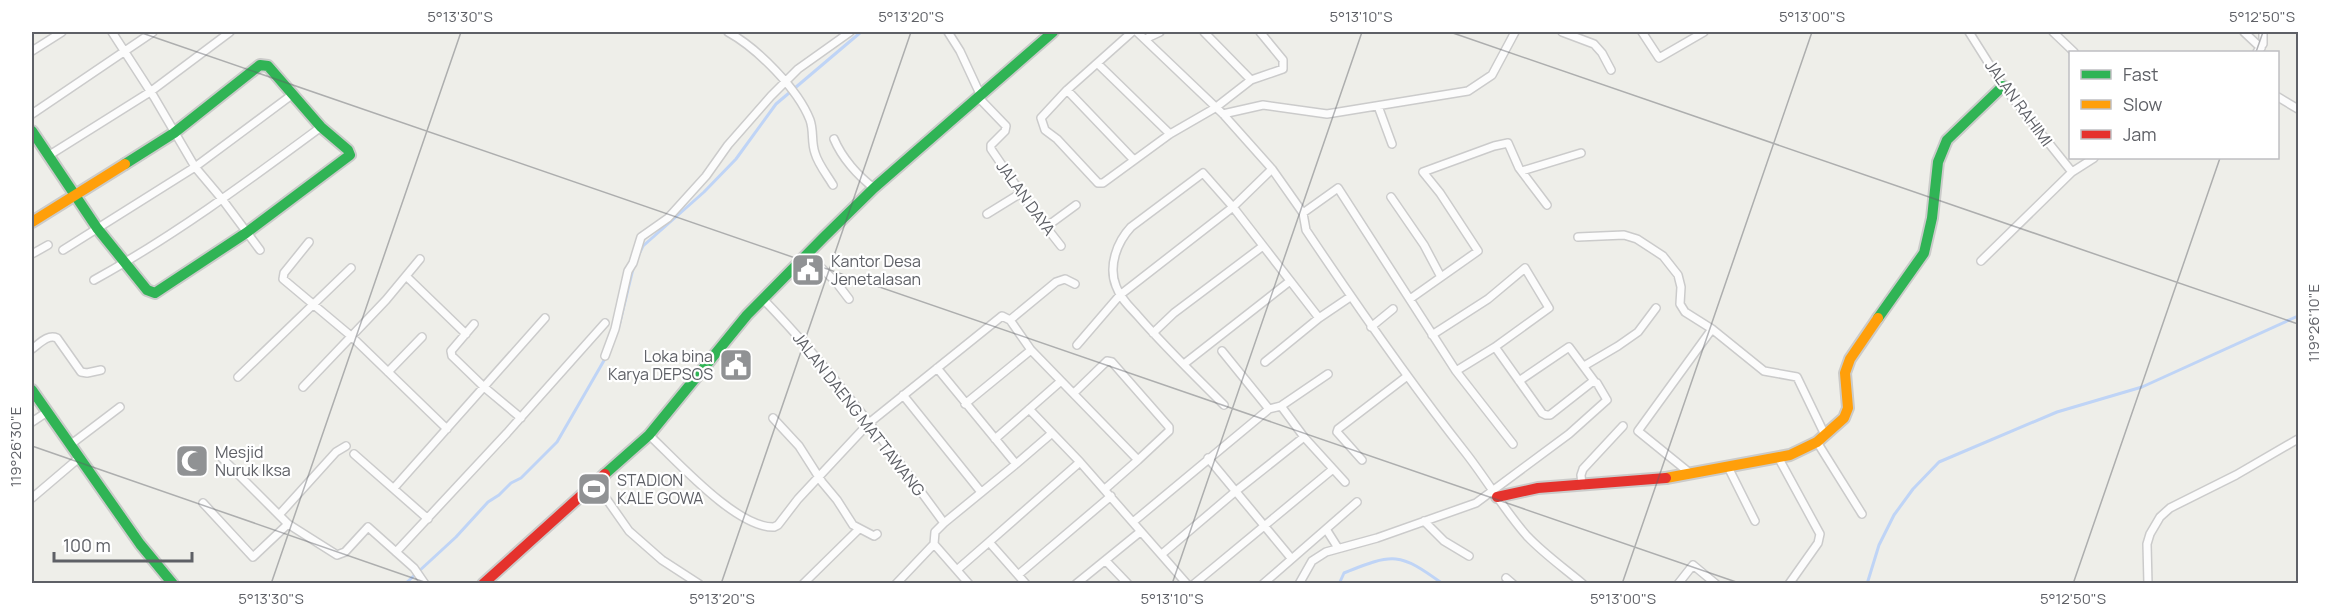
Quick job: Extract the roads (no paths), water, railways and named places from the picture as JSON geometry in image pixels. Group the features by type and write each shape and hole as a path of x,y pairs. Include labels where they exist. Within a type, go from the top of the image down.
{"main road":[{"path":"483,584 649,435 763,299 874,188 1053,32"},
{"path":"32,131 74,195 97,228 147,290 155,293 246,233 350,155 348,150 321,127 268,66 260,65 174,133 74,195 32,222"},
{"path":"1494,493 1655,480 1728,468 1790,455 1821,438 1847,414 1845,373 1850,359 1924,253 1932,218 1940,153 1947,140 2002,86"},
{"path":"32,390 140,544 173,584"}],"street":[{"path":"32,51 62,32"},
{"path":"112,32 195,168 222,199 260,250"},
{"path":"32,114 153,32"},
{"path":"48,156 150,92 230,32"},
{"path":"728,32 749,47 799,99 811,121 814,151 833,185"},
{"path":"605,356 615,328 625,279 641,237 668,218 706,176 728,145 787,86 798,69 850,32"},
{"path":"948,32 960,51 979,96"},
{"path":"1132,32 1067,90 1041,118 1045,130 1057,139 1098,183 1103,183 1170,134 1215,108 1251,80 1283,69 1284,64 1260,32"},
{"path":"1137,32 1223,114 1272,169 1303,213 1306,230 1406,376 1537,546 1583,584"},
{"path":"1145,39 1160,32"},
{"path":"1204,32 1251,80"},
{"path":"1223,114 1263,105 1327,114 1468,91 1492,75 1515,32"},
{"path":"1562,32 1594,44 1611,70"},
{"path":"1642,32 1659,58 1704,32"},
{"name":"JALAN RAHIMI","path":"1969,32 2002,86 2072,172"},
{"path":"2053,32 2073,51"},
{"path":"2244,32 2259,50"},
{"path":"2259,50 2263,32"},
{"path":"1098,64 1170,134"},
{"path":"1067,90 1134,159"},
{"path":"63,250 195,168 292,94"},
{"name":"JALAN DAYA","path":"979,96 1006,126 1005,131 990,146 1021,194 1061,246"},
{"path":"2279,98 2298,109"},
{"path":"1378,106 1392,144"},
{"path":"94,280 126,262 222,199 321,127"},
{"path":"834,139 838,150 874,188"},
{"path":"1410,299 1478,251 1440,193 1423,172 1504,143 1509,145 1514,160 1547,205"},
{"path":"1522,171 1581,153"},
{"path":"1981,261 2072,172 2092,159"},
{"path":"1077,345 1120,295 1233,207 1272,169"},
{"path":"1224,405 1153,333 1120,295 1114,279 1115,260 1121,237 1131,227 1203,173 1233,207 1319,318"},
{"path":"1303,213 1338,188 1432,335 1513,444"},
{"path":"987,214 1021,194"},
{"path":"1391,197 1424,245 1441,278"},
{"path":"1046,227 1076,205"},
{"path":"1578,237 1624,234 1637,239 1663,256 1678,275 1682,308 1764,371 1797,377 1821,438 1862,514"},
{"path":"309,242 283,276 351,336 447,429"},
{"path":"32,254 48,245"},
{"path":"1153,333 1174,313 1263,246"},
{"path":"807,254 836,282 849,299"},
{"path":"303,387 420,259"},
{"path":"237,377 351,268"},
{"path":"1432,335 1488,299 1525,268 1549,308 1495,347 1456,370"},
{"path":"406,276 466,334"},
{"path":"1010,320 1056,282 1065,279 1075,284"},
{"path":"1184,364 1290,281"},
{"path":"1265,362 1319,318 1350,297"},
{"name":"JALAN DAENG MATTAWANG","path":"763,299 808,346 944,523"},
{"path":"1584,366 1638,332 1656,308"},
{"path":"1371,327 1393,309"},
{"path":"649,435 718,500 750,520 770,528 778,525 798,499 869,423 1001,316 1010,320 1031,350 1138,460"},
{"path":"394,488 545,318"},
{"path":"396,552 605,323"},
{"path":"474,324 451,353 484,387 520,418"},
{"path":"1691,474 1638,431 1712,329"},
{"path":"32,349 50,336 54,336 81,372 101,370"},
{"path":"388,372 422,337"},
{"path":"1495,347 1546,415 1550,415 1595,382"},
{"path":"1299,584 1312,561 1320,556 1476,503 1494,493 1605,404 1608,398 1569,347 1519,381"},
{"path":"965,404 1031,350"},
{"path":"1222,351 1269,409"},
{"path":"1074,393 1107,361 1112,362 1169,427 1169,431 1105,489"},
{"path":"937,368 1016,464"},
{"path":"1132,522 1269,409 1281,406 1328,374"},
{"path":"1362,460 1337,432 1338,429 1406,376"},
{"path":"995,439 1061,381"},
{"path":"903,395 981,492"},
{"path":"1281,406 1304,437 1345,482"},
{"path":"70,445 120,407"},
{"path":"1029,409 1105,489 1187,584"},
{"path":"32,422 47,412"},
{"path":"773,418 799,446 848,518 859,529 874,536 877,534"},
{"path":"1582,486 1583,469 1623,426"},
{"path":"896,584 934,544 935,532 944,523 1051,434"},
{"path":"1162,554 1304,437"},
{"path":"2148,584 2147,544 2160,517 2170,508 2236,475 2298,439"},
{"path":"279,515 336,452 346,446"},
{"path":"354,454 428,519"},
{"path":"1778,457 1820,534 1818,543 1789,584"},
{"path":"32,498 79,458"},
{"path":"222,458 288,524 335,554 345,552 368,527 416,570 425,584"},
{"path":"1208,458 1291,558"},
{"path":"958,569 1080,462"},
{"path":"1728,468 1755,521"},
{"path":"1194,584 1333,469"},
{"path":"596,484 629,531 662,560 699,584"},
{"path":"1018,575 1111,496"},
{"path":"1263,584 1357,502"},
{"path":"203,503 253,557 288,524"},
{"path":"1424,521 1444,541 1469,556"},
{"path":"803,584 859,529"},
{"path":"1326,529 1338,548"},
{"path":"1076,584 1140,532"},
{"path":"989,542 1026,584"},
{"path":"934,544 969,584"},
{"path":"1106,561 1128,584"},
{"path":"1678,584 1693,565 1716,584"},
{"path":"1506,578 1514,584"}],"waterway":[{"path":"639,254 643,246 704,192 736,159 776,104 861,32"},
{"path":"619,326 634,265"},
{"path":"1867,584 1879,545 1894,515 1913,489 1939,462 2057,412 2142,387 2298,316"},
{"path":"405,584 456,537 488,502 511,483 521,478 557,442 606,357"},
{"path":"1339,584 1344,573 1386,559 1406,561 1443,584"}],"place":[{"name":"Kantor Desa Jenetalasan","path":"808,270"},
{"name":"Loka bina Karya DEPSOS","path":"736,365"},
{"name":"Mesjid Nuruk Iksa","path":"192,461"},
{"name":"STADION KALE GOWA","path":"594,489"}]}
